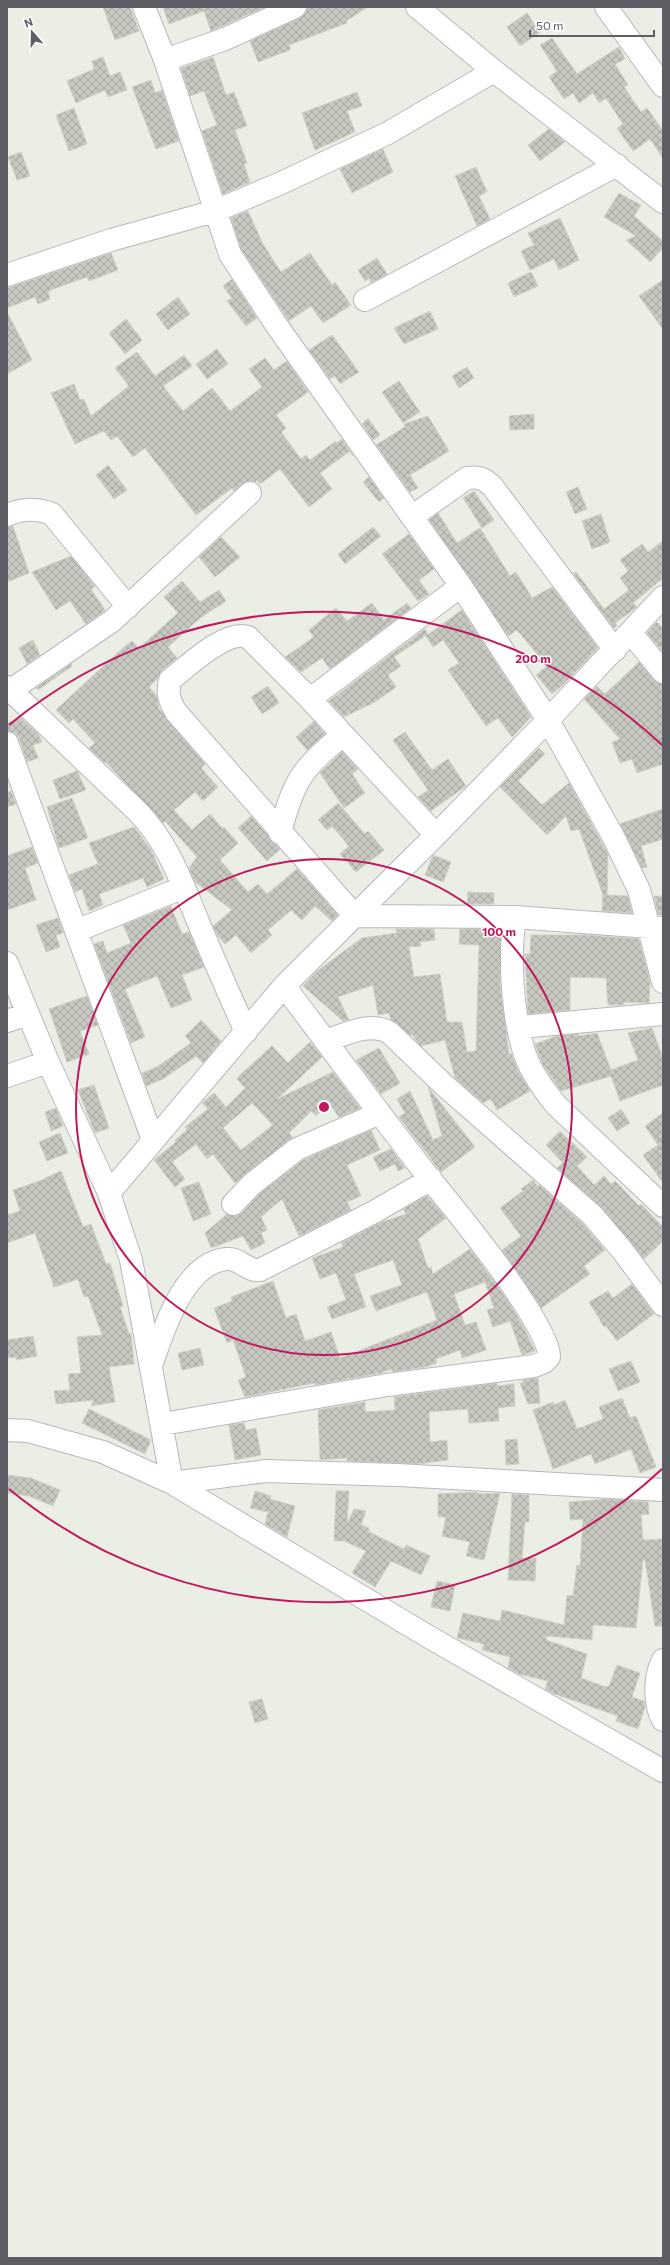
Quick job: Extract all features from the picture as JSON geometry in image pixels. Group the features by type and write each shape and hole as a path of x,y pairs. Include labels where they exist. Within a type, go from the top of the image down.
{"street":[{"path":"144,7 166,60 230,254 330,402 413,516 461,586 548,720 617,845 656,927 663,982"},
{"path":"166,60 226,39 295,7"},
{"path":"417,7 494,71 663,202"},
{"path":"606,7 663,86"},
{"path":"7,275 131,234 215,211 279,184 388,134 494,71"},
{"path":"365,300 617,165"},
{"path":"413,516 467,478 476,477 484,479 492,486 615,650"},
{"path":"246,1032 184,887 161,840 150,824 9,689 112,621 250,493"},
{"path":"7,515 26,509 41,509 52,514 128,607"},
{"path":"310,699 461,586"},
{"path":"109,1193 284,986 436,835 615,650 663,597"},
{"path":"631,633 663,672"},
{"path":"436,835 256,643 241,634 223,640 170,680 168,690 169,700 176,712 280,833 355,916 514,918 656,927"},
{"path":"280,833 288,803 306,767 342,736"},
{"path":"7,743 153,1140"},
{"path":"76,931 184,887"},
{"path":"514,918 512,973 523,1048 528,1060 544,1090 556,1105 663,1206"},
{"path":"7,963 48,1062 109,1193 131,1260 163,1424 172,1483"},
{"path":"163,1424 387,1385 534,1366 544,1362 549,1356 549,1350 534,1320 484,1246 380,1113 284,986"},
{"path":"7,1021 28,1014"},
{"path":"520,1027 663,1014"},
{"path":"326,1041 372,1027 383,1029 390,1033 444,1085 592,1215 622,1250 663,1305"},
{"path":"7,1076 48,1062"},
{"path":"233,1204 252,1184 297,1149 380,1113"},
{"path":"151,1367 163,1334 187,1284 192,1276 209,1264 228,1258 234,1259 255,1271 260,1270 374,1212 431,1179"},
{"path":"7,1430 28,1431 103,1452 172,1483 429,1637 663,1771"},
{"path":"172,1483 266,1471 398,1475 663,1490"},
{"path":"663,1660 656,1695 657,1705 663,1720"}],"building":[{"path":"103,7 130,7 139,31 115,40"},
{"path":"163,7 265,7 211,31 204,11 169,24"},
{"path":"307,7 368,7 346,21 347,23 289,45 290,50 258,62 250,41 300,18 305,14"},
{"path":"527,13 540,32 520,46 507,27"},
{"path":"552,38 577,74 619,47 625,59 615,64 628,85 624,87 641,112 647,108 663,131 663,158 650,139 633,151 617,128 623,124 606,98 599,103 593,93 579,103 573,93 564,99 549,77 557,71 540,45"},
{"path":"103,57 110,76 120,72 127,90 108,97 105,90 76,103 67,81 94,69 92,61"},
{"path":"213,57 226,95 234,92 247,126 235,130 247,163 244,164 250,182 223,194 202,131 217,125 204,91 190,96 181,68"},
{"path":"151,80 155,93 162,90 179,141 156,149 132,87"},
{"path":"357,92 362,106 347,111 355,132 315,150 302,113"},
{"path":"74,108 87,144 69,151 56,115"},
{"path":"549,129 565,142 540,161 528,145"},
{"path":"383,149 393,172 352,193 340,169"},
{"path":"21,152 30,176 17,180 8,157"},
{"path":"476,167 487,192 479,196 490,219 477,226 455,176"},
{"path":"619,193 641,205 634,216 663,241 663,252 661,250 650,262 626,240 636,236 604,217"},
{"path":"248,211 263,244 281,272 310,253 332,285 335,282 351,305 323,323 311,306 289,321 241,249 231,218"},
{"path":"560,218 579,260 559,270 554,259 530,270 521,251 534,245 528,233"},
{"path":"111,253 118,270 89,281 87,277 53,289 48,292 50,299 38,304 35,297 7,308 7,288"},
{"path":"377,258 387,274 371,283 369,278 365,281 358,270"},
{"path":"531,272 538,286 514,297 508,283"},
{"path":"232,279 257,318 246,326 227,301 232,298 223,286"},
{"path":"663,280 663,329 639,296"},
{"path":"178,297 190,314 168,330 156,314"},
{"path":"430,311 438,329 404,344 394,328"},
{"path":"7,312 32,360 7,374"},
{"path":"126,319 142,340 125,354 109,333"},
{"path":"332,335 359,372 340,384 335,376 330,379 309,350"},
{"path":"217,349 228,364 207,379 196,364"},
{"path":"137,352 155,376 184,355 192,366 163,386 183,411 212,388 230,411 262,387 249,369 265,358 274,370 287,361 308,392 276,415 286,428 281,432 301,459 306,455 310,460 336,441 337,443 342,439 350,451 320,473 332,489 309,507 280,469 260,484 257,480 255,482 248,481 234,491 232,488 196,515 145,448 133,457 117,436 111,440 104,431 75,444 51,393 74,384 80,400 84,399 91,416 129,386 115,368"},
{"path":"467,367 474,378 459,388 452,376"},
{"path":"399,381 420,412 403,423 382,392"},
{"path":"534,414 534,429 510,430 509,416"},
{"path":"428,416 449,451 410,475 418,488 410,492 376,445 405,427 404,424"},
{"path":"368,418 380,435 373,440 362,424"},
{"path":"108,465 127,490 114,499 96,475"},
{"path":"369,477 384,498 379,502 363,482"},
{"path":"578,487 587,509 575,514 566,492"},
{"path":"474,491 494,520 482,528 463,498"},
{"path":"438,513 457,543 480,528 510,576 516,572 532,598 552,587 598,648 564,684 552,694 536,675 547,666 517,630 508,636 429,520"},
{"path":"601,514 610,542 592,549 582,521"},
{"path":"13,526 29,573 7,582 7,527"},
{"path":"373,527 381,536 345,564 338,554"},
{"path":"409,534 434,569 419,580 429,594 418,601 382,554"},
{"path":"221,537 240,557 215,577 199,557"},
{"path":"663,541 663,578 633,603 637,607 615,623 617,626 614,628 573,573 576,572 604,609 629,590 620,578 628,571 620,560 642,544 648,552"},
{"path":"71,556 95,586 91,589 105,610 86,624 70,601 56,610 32,572"},
{"path":"182,581 200,602 219,590 226,601 200,618 168,647 177,658 162,670 157,679 149,687 157,696 159,709 205,764 201,768 218,787 203,801 195,792 174,810 192,830 210,814 222,828 224,827 238,843 220,860 248,892 258,884 267,894 297,869 338,915 332,921 315,906 302,920 291,910 268,930 272,935 251,953 236,935 225,944 218,936 213,926 232,910 195,882 189,868 197,857 165,821 163,823 106,762 105,763 89,748 95,743 73,719 69,723 56,710 125,646 132,641 139,648 178,613 164,597"},
{"path":"372,603 384,620 407,603 411,608 330,669 322,658 301,672 285,657 314,637 309,630 336,608 347,621"},
{"path":"462,610 531,717 512,737 498,718 486,726 448,670 459,663 443,640 433,647 426,636"},
{"path":"657,622 663,629 663,652 647,633"},
{"path":"425,629 428,634 394,657 401,666 388,675 396,687 375,702 344,717 329,701"},
{"path":"33,640 40,655 27,664 19,648"},
{"path":"639,662 654,680 663,684 663,764 637,773 632,759 620,763 612,742 620,739 584,699 597,686 605,694"},
{"path":"71,664 72,666 38,690 36,688"},
{"path":"268,686 279,703 262,714 251,697"},
{"path":"21,718 39,735 42,742 33,745 38,758 27,762 19,738 15,733 7,731 7,723"},
{"path":"314,721 325,734 307,750 296,737"},
{"path":"405,732 432,770 448,759 466,786 431,811 418,797 428,790 393,740"},
{"path":"539,748 545,754 518,781 542,805 569,783 608,854 607,895 628,896 632,913 602,911 603,895 579,829 571,831 566,816 547,835 500,787"},
{"path":"342,752 358,769 352,774 365,793 344,808 320,773"},
{"path":"77,771 86,790 60,799 53,780"},
{"path":"11,791 16,804 7,807 7,793"},
{"path":"72,798 88,838 59,848 47,807"},
{"path":"338,803 365,834 368,831 384,850 356,872 340,854 349,846 332,826 327,830 318,820"},
{"path":"663,809 663,839 641,846 647,867 642,868 620,824"},
{"path":"251,816 280,849 267,861 238,828"},
{"path":"134,827 151,850 164,879 147,887 143,878 99,894 103,905 89,911 82,889 75,892 69,875 98,864 89,843"},
{"path":"32,847 38,863 25,868 36,900 7,910 7,856"},
{"path":"433,855 451,862 443,882 425,875"},
{"path":"468,892 494,893 494,904 467,904"},
{"path":"654,896 663,896 663,915 658,915"},
{"path":"171,906 182,934 189,932 204,967 182,975 192,1000 171,1008 157,976 125,989 145,1037 131,1043 94,944 103,941 107,953 131,943 123,925"},
{"path":"58,918 63,933 56,935 60,947 46,952 36,925"},
{"path":"396,929 434,929 435,940 420,942 421,946 409,947 414,977 440,974 447,1022 462,1022 467,1052 476,1051 479,945 459,944 460,929 501,929 500,984 509,1054 511,1053 517,1069 530,1091 497,1110 491,1099 483,1103 455,1078 445,1040 421,1046 413,1035 410,1035 391,1020 389,1013 378,1015 373,985 338,997 349,1020 343,1021 303,986 317,971 362,938 397,933"},
{"path":"531,935 586,935 639,939 650,982 649,1003 624,1002 624,1005 608,1005 606,978 570,977 570,1010 528,1014 525,954 530,954"},
{"path":"87,996 98,1025 80,1031 89,1054 67,1062 49,1009"},
{"path":"201,1020 221,1041 203,1063 196,1056 163,1079 146,1086 142,1073 157,1067 191,1043 185,1036"},
{"path":"652,1028 663,1058 663,1085 620,1101 611,1076 561,1091 543,1065 535,1044 557,1036 578,1034 579,1036 597,1033 611,1070 638,1060 628,1033"},
{"path":"310,1042 322,1057 277,1099 333,1072 360,1108 339,1117 329,1103 316,1116 311,1111 289,1133 293,1137 235,1183 213,1154 207,1159 196,1144 172,1162 185,1179 175,1187 154,1160 176,1142 175,1140 187,1130 185,1127 208,1109 202,1103 214,1093 226,1107 245,1088 237,1079 240,1075 272,1046 288,1063","holes":["252,1103 273,1125 241,1150 223,1128"]},
{"path":"379,1048 400,1083 381,1094 356,1060"},
{"path":"94,1085 109,1128 95,1133 78,1090"},
{"path":"428,1087 475,1147 441,1172 399,1117 405,1113 397,1099 410,1091 433,1140 442,1136"},
{"path":"56,1108 63,1126 51,1131 45,1112"},
{"path":"621,1109 630,1123 617,1131 608,1118"},
{"path":"663,1113 663,1183 643,1155 658,1145 645,1126"},
{"path":"371,1130 380,1150 347,1165 361,1196 347,1202 351,1210 299,1236 282,1199 261,1217 267,1230 261,1233 265,1243 251,1250 243,1236 211,1248 205,1233 227,1214 236,1216 242,1213 260,1193 303,1160"},
{"path":"560,1131 587,1157 577,1166 594,1185 604,1176 611,1184 615,1181 639,1206 641,1204 663,1227 663,1241 644,1259 601,1207 557,1168 563,1163 546,1145"},
{"path":"60,1133 68,1153 47,1161 39,1142"},
{"path":"391,1149 405,1168 398,1171 395,1164 380,1171 373,1157"},
{"path":"61,1171 83,1227 91,1224 106,1264 110,1263 123,1306 120,1307 129,1334 131,1333 134,1364 109,1367 115,1402 91,1406 94,1400 56,1404 54,1391 70,1390 68,1374 81,1373 77,1337 102,1335 88,1296 84,1297 78,1279 54,1287 35,1233 7,1243 7,1215 20,1211 13,1190 45,1179"},
{"path":"533,1180 538,1187 539,1185 583,1224 605,1250 584,1266 590,1274 541,1308 502,1250 521,1236 500,1208 523,1191 521,1189"},
{"path":"199,1182 211,1214 193,1221 181,1188"},
{"path":"427,1196 446,1218 418,1239 428,1268 431,1267 433,1274 470,1249 508,1301 523,1326 535,1351 522,1355 510,1321 493,1327 487,1310 494,1308 485,1282 454,1294 465,1325 476,1322 486,1350 462,1358 460,1350 436,1359 437,1363 425,1367 392,1372 392,1369 381,1373 315,1385 315,1383 245,1397 238,1380 246,1377 233,1340 227,1343 214,1308 232,1301 231,1297 273,1281 286,1318 296,1314 305,1341 331,1332 340,1358 437,1320 427,1292 376,1311 370,1296 402,1285 393,1260 354,1274 366,1307 332,1319 327,1307 346,1300 336,1273 320,1279 312,1258 343,1247 341,1243 379,1223 406,1214 403,1209"},
{"path":"632,1284 654,1314 617,1341 606,1326 604,1327 589,1302 608,1291 613,1298"},
{"path":"33,1336 37,1356 17,1360 16,1357 7,1358 7,1340"},
{"path":"200,1348 204,1365 182,1370 178,1353"},
{"path":"631,1361 640,1382 618,1391 609,1369"},
{"path":"538,1378 540,1403 528,1404 520,1383 523,1383 523,1380"},
{"path":"497,1383 497,1386 514,1384 515,1406 498,1408 499,1421 469,1423 468,1409 429,1412 430,1442 447,1440 448,1460 418,1464 347,1461 347,1458 320,1460 318,1410 365,1402 365,1412 395,1410 394,1397"},
{"path":"622,1398 630,1418 636,1416 656,1467 640,1473 631,1449 595,1464 591,1454 553,1469 533,1410 553,1402 554,1405 565,1400 577,1429 603,1419 599,1407"},
{"path":"89,1409 151,1440 145,1454 82,1423"},
{"path":"244,1423 246,1430 256,1428 261,1455 235,1460 229,1425"},
{"path":"517,1439 519,1464 506,1465 505,1440"},
{"path":"7,1475 31,1478 60,1490 53,1506 29,1496 7,1493"},
{"path":"255,1491 271,1496 270,1499 295,1506 287,1537 265,1524 268,1512 250,1508"},
{"path":"336,1491 349,1491 347,1524 354,1509 366,1511 361,1525 369,1528 369,1532 404,1549 406,1545 430,1556 421,1575 391,1561 375,1587 352,1573 366,1551 344,1541 334,1541"},
{"path":"476,1492 479,1494 500,1493 484,1560 466,1556 470,1542 442,1536 446,1517 438,1517 438,1494"},
{"path":"512,1494 529,1495 529,1522 525,1522 522,1558 536,1558 535,1581 508,1580"},
{"path":"606,1499 648,1502 649,1514 641,1515 643,1540 663,1539 663,1626 655,1626 645,1560 643,1560 636,1628 593,1625 592,1640 547,1636 546,1640 587,1654 581,1678 606,1687 609,1686 617,1665 640,1673 632,1697 644,1701 645,1707 638,1729 616,1721 618,1716 552,1693 545,1689 548,1681 519,1674 508,1668 510,1657 482,1650 484,1644 457,1638 463,1613 500,1621 502,1610 564,1625 567,1595 573,1596 577,1565 580,1566 583,1519 570,1520 569,1502"},
{"path":"437,1581 455,1585 450,1611 431,1607"},
{"path":"262,1699 268,1719 255,1723 249,1702"}]}
